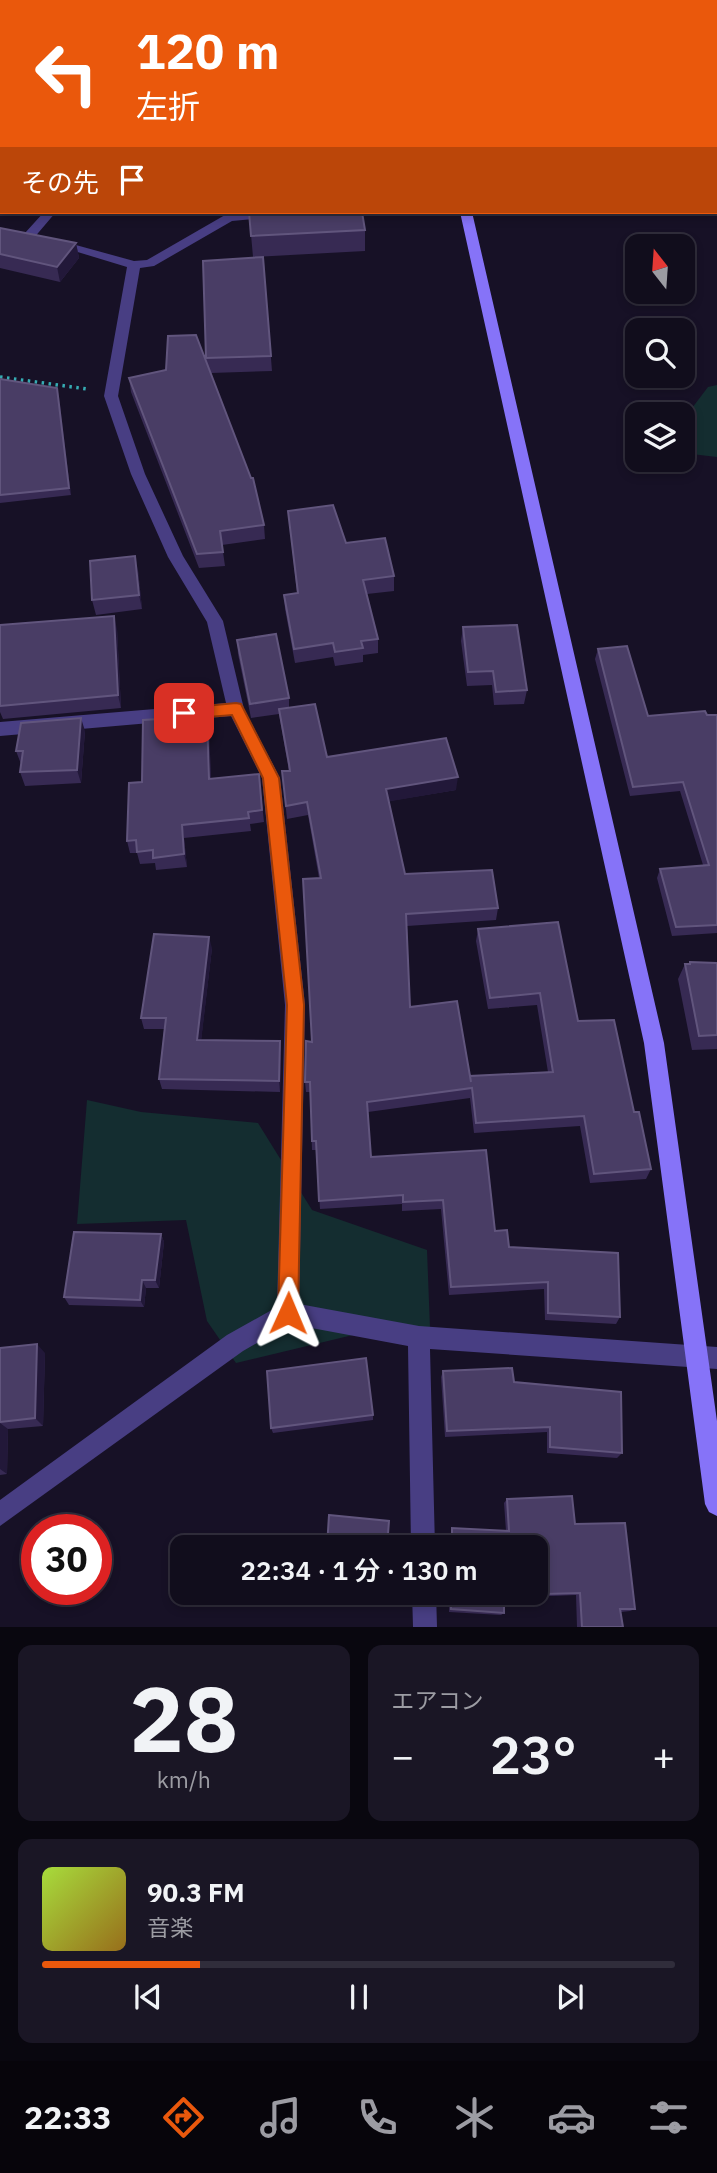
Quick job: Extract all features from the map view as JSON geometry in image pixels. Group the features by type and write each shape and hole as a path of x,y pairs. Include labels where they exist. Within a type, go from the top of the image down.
{"street":[{"path":"29,236 48,214"},
{"path":"12,232 134,265 150,263 229,218 267,214"},
{"path":"466,214 653,1043 708,1358 717,1504"},
{"path":"134,265 111,396 138,474 176,557 215,621 236,709 271,778 295,1005 288,1313"},
{"path":"0,729 236,709"},
{"path":"0,1514 235,1343 288,1313 419,1337 708,1358"},
{"path":"419,1337 423,1535"},
{"path":"424,1605 425,1627"}],"path":[{"path":"0,377 58,387 112,390"}],"green space":[{"path":"717,385 717,457 695,454 695,404 708,387"},
{"path":"87,1100 141,1112 258,1123 312,1210 427,1250 430,1328 357,1334 236,1363 207,1321 186,1220 77,1224"}],"building":[{"path":"249,214 362,214 365,230 251,236"},
{"path":"0,228 76,243 57,267 0,254"},
{"path":"263,257 271,356 206,358 203,261"},
{"path":"196,335 253,478 264,525 220,531 223,552 197,554 129,378 166,370 168,336"},
{"path":"0,379 57,388 69,488 0,495"},
{"path":"333,505 346,543 385,538 394,576 363,580 378,639 361,641 363,648 335,652 333,643 294,649 284,595 298,593 288,511"},
{"path":"135,556 139,595 92,600 90,561"},
{"path":"114,616 118,695 0,706 0,625"},
{"path":"517,625 527,690 496,692 493,671 468,672 463,627"},
{"path":"276,634 289,698 250,704 237,640"},
{"path":"627,646 648,716 705,711 707,715 717,715 717,925 676,927 660,869 709,865 683,782 633,787 598,649"},
{"path":"315,704 327,757 446,738 458,777 386,789 405,874 492,870 498,908 406,914 410,1007 457,1001 471,1082 470,1076 553,1072 540,993 490,998 478,929 558,922 578,1021 614,1020 634,1112 639,1112 651,1169 594,1174 584,1116 476,1123 472,1088 367,1102 371,1157 486,1150 495,1231 507,1230 509,1247 618,1253 620,1317 548,1313 548,1282 451,1287 443,1200 403,1202 403,1195 319,1201 316,1141 312,1141 310,1082 305,1082 306,1041 312,1042 303,879 321,878 307,802 286,806 282,771 290,771 279,709"},
{"path":"207,716 209,779 259,774 262,810 248,812 249,818 182,825 184,854 153,858 153,850 137,852 136,840 127,841 129,783 142,782 143,720"},
{"path":"81,718 77,770 20,772 23,751 16,751 21,723"},
{"path":"154,934 209,937 197,1040 280,1041 279,1081 159,1079 166,1018 141,1018"},
{"path":"717,963 717,1035 699,1036 685,964"},
{"path":"74,1232 161,1234 155,1280 142,1280 140,1300 64,1297"},
{"path":"37,1344 35,1418 0,1422 0,1348"},
{"path":"366,1358 373,1415 271,1428 267,1371"},
{"path":"512,1368 514,1382 621,1392 622,1453 550,1447 550,1427 447,1431 443,1371"},
{"path":"572,1496 575,1524 625,1523 635,1609 620,1609 623,1627 582,1627 580,1593 548,1594 548,1535 452,1535 452,1528 509,1531 507,1499"},
{"path":"329,1515 389,1521 388,1535 328,1535"},
{"path":"451,1605 504,1605 504,1613 451,1609"}],"route":[{"path":"184,713 236,709 271,778 295,1005 288,1313"}]}
